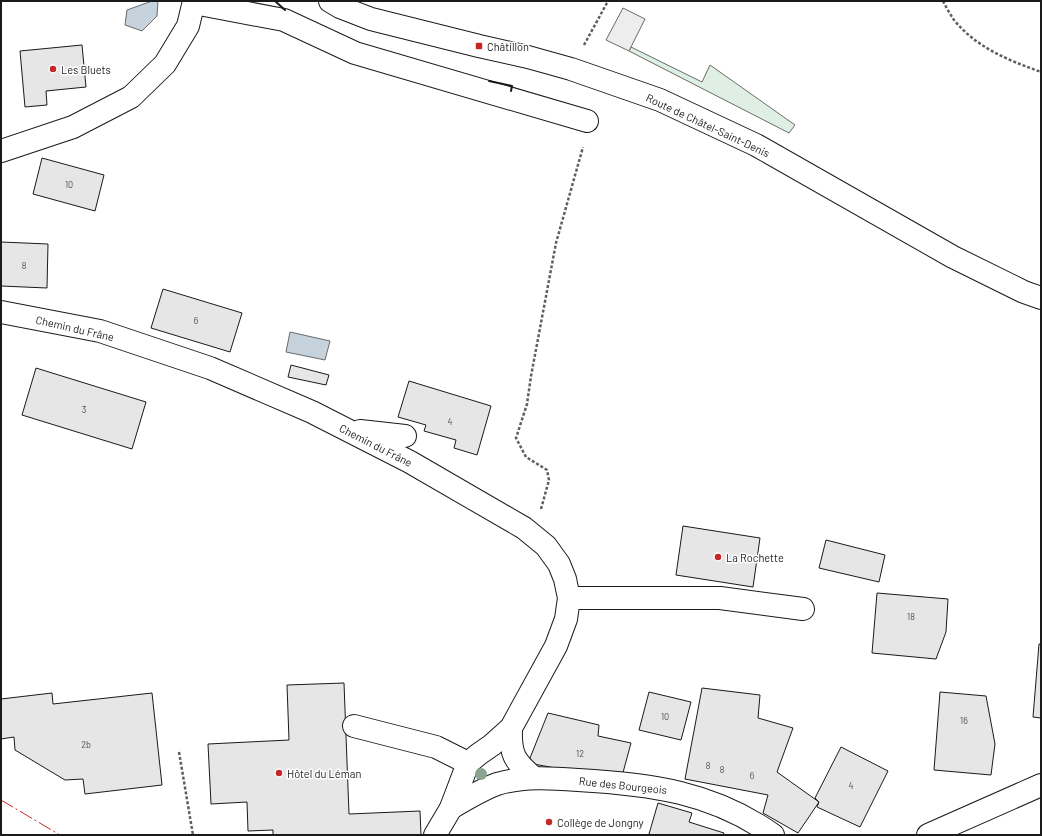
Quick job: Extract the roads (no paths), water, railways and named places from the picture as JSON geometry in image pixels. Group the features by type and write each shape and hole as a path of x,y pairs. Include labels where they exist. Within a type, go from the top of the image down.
{"street":[{"name":"Route de Châtel-Saint-Denis","path":"330,1 340,7 372,19 571,69 660,100 756,145 954,257 1024,292 1041,298"},
{"path":"1,151 73,127 131,97 165,64 188,26 194,2 284,20 355,53 587,122"},
{"name":"Chemin du Frâne","path":"1,312 100,331 210,368 312,412 410,462 529,533 546,546 559,564 565,580 569,598 566,619 556,646 511,728"},
{"path":"345,429 405,436"},
{"path":"569,598 720,598 803,609"},
{"path":"354,726 436,747 468,763"},
{"path":"435,835 452,808 468,763 511,728"},
{"path":"511,728 510,745 514,756 522,768 534,778"},
{"name":"Rue des Bourgeois","path":"452,808 497,784 534,778 605,782 652,786 689,794 728,808 759,825 773,835"},
{"path":"928,835 1041,785"}],"place":[{"name":"Châtillon","path":"479,46"},
{"name":"Les Bluets","path":"53,69"},
{"name":"La Rochette","path":"718,557"},
{"name":"Hôtel du Léman","path":"279,773"},
{"name":"Collège de Jongny","path":"549,822"}]}
